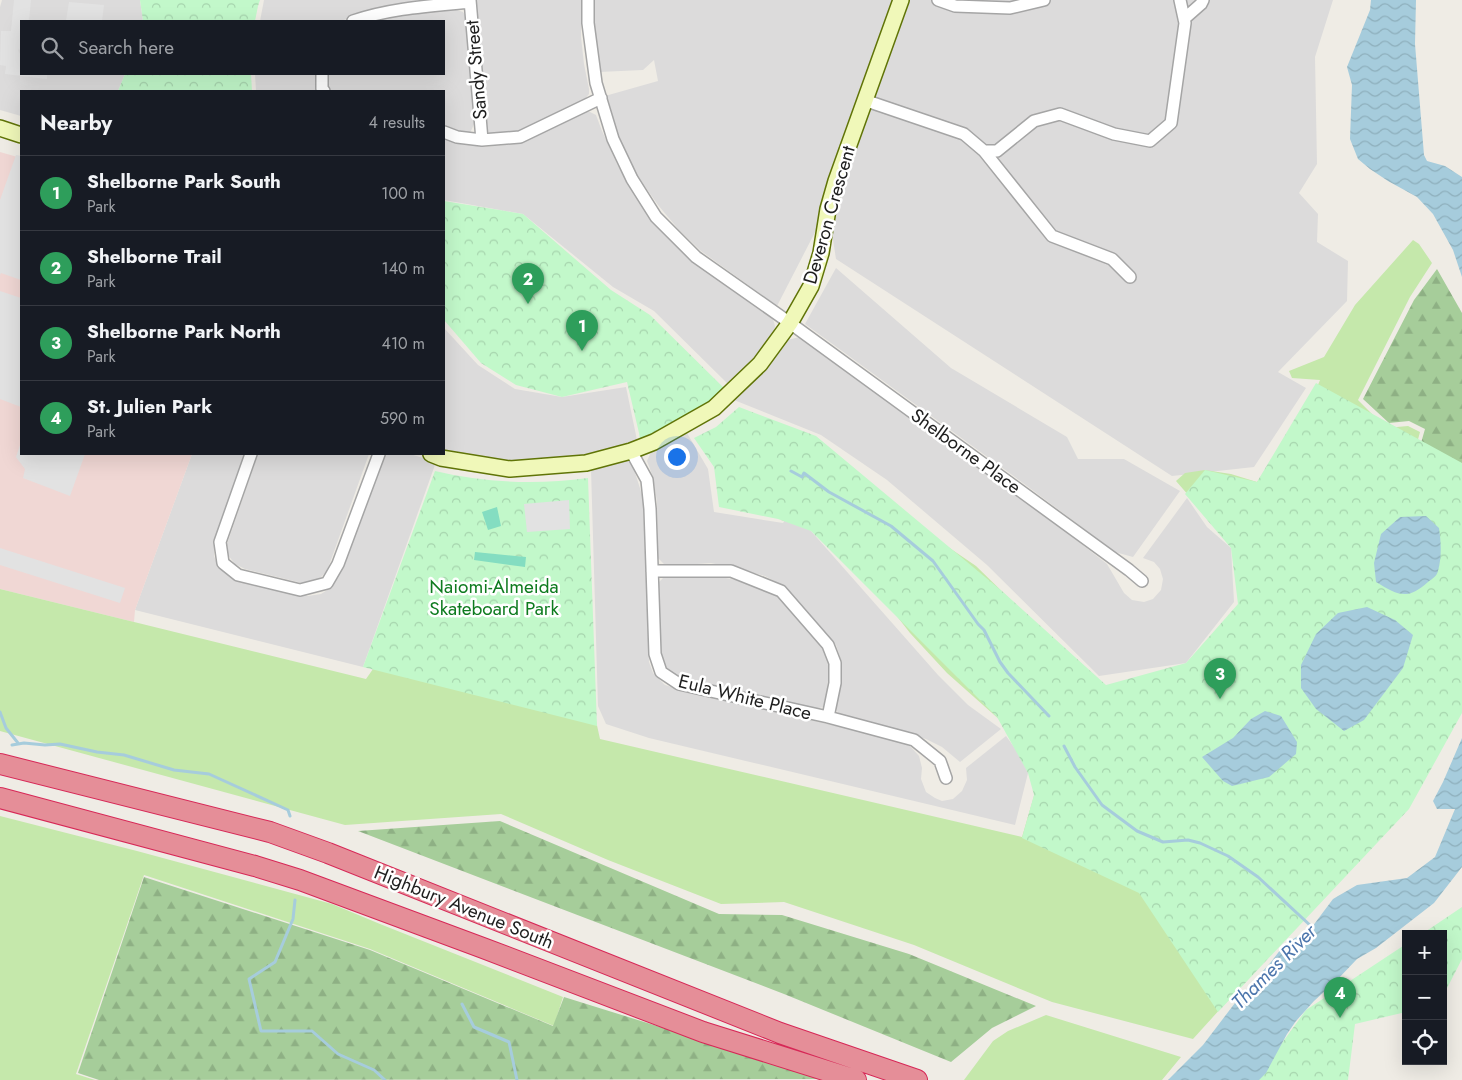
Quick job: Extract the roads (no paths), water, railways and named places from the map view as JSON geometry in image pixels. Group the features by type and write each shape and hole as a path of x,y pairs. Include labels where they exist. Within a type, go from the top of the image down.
{"highway":[{"name":"Highbury Avenue South","path":"0,764 270,832 328,852 780,1033 917,1080"},
{"name":"Highbury Avenue South","path":"0,798 256,866 300,880 703,1032 856,1080"}],"street":[{"name":"Shelborne Place","path":"588,0 588,23 596,83 613,139 632,179 656,217 696,257 790,323 1142,581"},
{"name":"Deveron Crescent","path":"434,455 441,458 510,469 586,463 631,451 654,442 714,408 760,364 790,323 811,286 821,253 828,209 836,181 901,0"},
{"path":"938,0 954,6 1010,8 1044,0"},
{"path":"984,151 997,151 1034,121 1060,114 1114,134 1150,141 1170,123 1186,24 1180,0"},
{"path":"1184,19 1203,0"},
{"path":"356,20 398,10 470,1"},
{"name":"Sandy Street","path":"470,1 482,140"},
{"path":"322,75 324,90"},
{"path":"445,132 457,137 482,140 520,137 601,98"},
{"path":"864,100 964,134 984,151 1052,236 1112,259 1130,277"},
{"path":"0,128 20,135"},
{"name":"Eula White Place","path":"631,451 647,480 650,509 655,654 661,672 679,684 828,717 914,740 940,761 946,778"},
{"path":"251,455 220,542 224,563 238,575 300,590 327,583 338,564 379,455"},
{"path":"652,571 731,571 781,591 828,645 835,663 835,683 828,717"}],"water":[{"path":"1371,0 1416,0 1415,44 1424,155 1427,161 1445,166 1462,177 1462,277 1453,250 1433,214 1417,197 1388,181 1358,159 1350,139 1352,85 1347,67 1370,10"},
{"path":"1426,516 1439,528 1441,554 1437,574 1421,588 1408,594 1397,593 1376,582 1374,563 1381,534 1400,517"},
{"path":"1367,607 1395,620 1413,635 1403,668 1364,720 1344,731 1316,709 1301,688 1301,665 1316,634 1338,613"},
{"path":"1265,711 1281,716 1297,742 1296,754 1269,777 1232,786 1223,781 1202,757 1233,738 1251,719"},
{"name":"Thames River","path":"1462,738 1462,867 1434,903 1376,948 1357,959 1314,1001 1296,1021 1266,1073 1259,1080 1168,1080 1203,1045 1238,999 1284,945 1312,927 1333,899 1357,885 1407,878 1435,857 1455,809 1437,809 1433,801"}],"waterway":[{"path":"791,471 802,477 804,473 829,492 891,526 933,561 984,630 1000,662 1008,673 1049,716"},
{"path":"0,712 6,728 18,743"},
{"path":"12,745 24,743 60,744 97,752 124,755 174,770 209,774 288,810 290,816"},
{"name":"Thames River","path":"1064,746 1075,767 1102,805 1137,831 1163,842 1188,840 1200,843 1228,856 1258,877 1312,927"},
{"path":"295,900 293,919 275,962 249,979 261,1031 312,1031 338,1054 374,1070 385,1080"},
{"path":"462,1004 474,1027 509,1042 517,1080"}],"place":[{"name":"Shelborne Trail","path":"528,304"},
{"name":"Shelborne Park South","path":"582,351"},
{"name":"Shelborne Park North","path":"1220,699"},
{"name":"St. Julien Park","path":"1340,1018"}],"park label":[{"name":"Naiomi-Almeida Skateboard Park","path":"494,597"}]}
